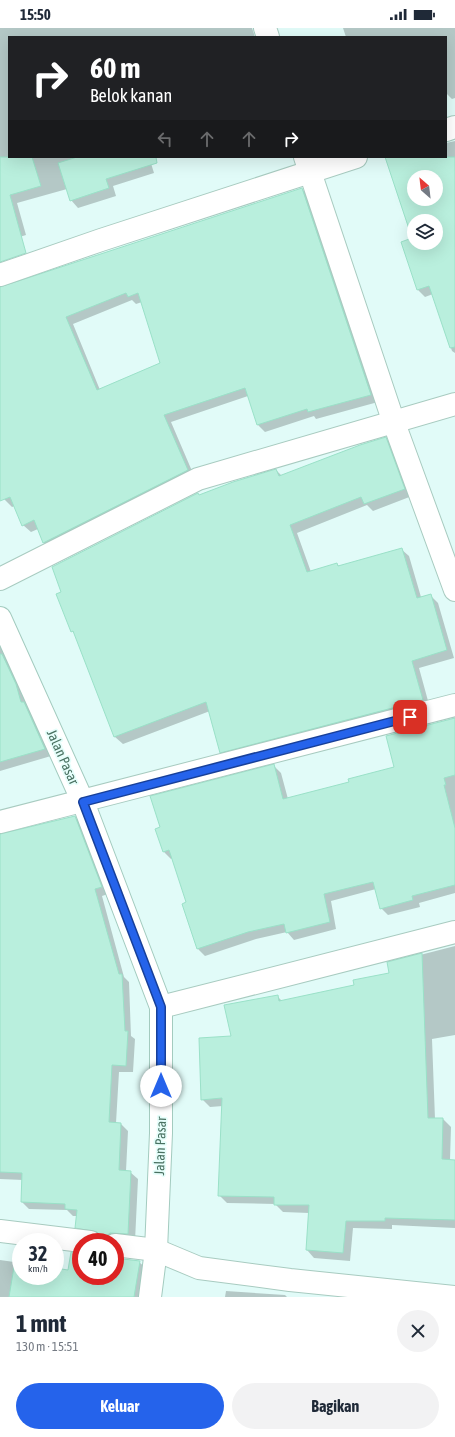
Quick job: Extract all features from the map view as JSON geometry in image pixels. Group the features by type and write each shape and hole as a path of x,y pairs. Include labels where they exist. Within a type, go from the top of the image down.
{"street":[{"path":"0,275 101,240 307,164 349,158"},
{"path":"307,164 394,423 455,590"},
{"path":"0,579 198,479 455,404"},
{"name":"Jalan Pasar","path":"0,618 83,802 161,1007 160,1133 156,1250 150,1297"},
{"path":"0,822 83,802 455,705"},
{"path":"161,1007 455,932"},
{"path":"0,1231 72,1240"},
{"path":"124,1246 156,1250 199,1268 290,1280 455,1297"}],"building":[{"path":"0,157 32,158 41,186 10,195 26,253 0,262"},
{"path":"455,157 455,347 450,348 429,286 417,290 401,242 407,240 407,250 443,250 443,214 407,214 407,223 385,158"},
{"path":"74,158 156,158 157,163 106,179 109,188 70,201 58,163"},
{"path":"302,188 371,395 308,412 307,409 257,425 245,388 164,415 188,470 43,543 34,520 22,526 10,497 0,501 0,287","holes":["126,293 128,297 138,293 160,363 97,390 66,317"]},
{"path":"386,437 405,489 364,504 361,497 290,525 307,572 337,563 338,566 402,548 417,598 431,594 447,650 412,661 423,700 220,753 206,702 114,737 73,631 71,632 56,594 61,592 52,567 198,493 199,495 233,482 276,469 279,476 360,445"},
{"path":"0,654 2,654 16,684 21,702 24,702 45,749 0,762"},
{"path":"455,718 455,775 444,778 446,785 444,785 455,828 455,885 412,896 413,900 380,909 373,882 324,894 330,922 286,933 284,924 248,932 197,949 182,904 186,902 169,850 163,852 155,829 160,827 150,796 274,764 283,799 349,782 348,779 394,767 386,736"},
{"path":"75,816 102,887 95,889 119,974 122,974 125,1031 128,1031 126,1066 112,1065 109,1122 121,1123 119,1170 131,1171 128,1234 98,1233 75,1228 77,1210 65,1209 65,1204 21,1202 22,1173 0,1172 0,834"},
{"path":"422,953 428,1118 443,1118 442,1159 455,1160 455,1220 385,1218 385,1221 346,1221 343,1253 306,1250 309,1205 274,1205 274,1197 218,1196 222,1098 201,1100 199,1038 231,1036 224,1005 278,995 279,1001 354,985 353,980 389,973 387,962"},
{"path":"72,1252 72,1285 124,1285 124,1259 140,1261 134,1297 9,1297 12,1279 12,1285 64,1285 64,1269 68,1270"}],"route":[{"path":"161,1086 161,1007 83,802 410,717"}]}
